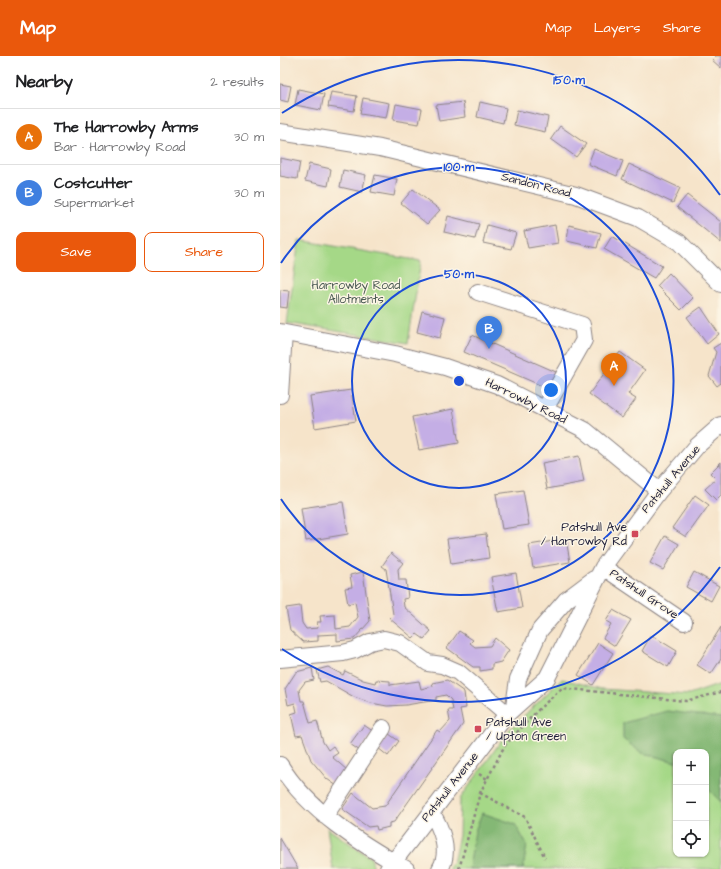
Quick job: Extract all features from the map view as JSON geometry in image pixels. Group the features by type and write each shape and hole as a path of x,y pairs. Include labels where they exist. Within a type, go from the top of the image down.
{"street":[{"name":"Sandon Road","path":"280,132 380,148 576,194 638,218 679,242 721,284"},
{"path":"478,292 582,325 584,340 545,410"},
{"path":"280,395 282,333"},
{"name":"Harrowby Road","path":"282,333 394,354 445,367 497,385 585,430 659,491"},
{"name":"Patshull Avenue","path":"396,867 431,812 510,710 547,678 600,572 659,491 698,446 721,424"},
{"name":"Patshull Avenue","path":"510,710 518,679 540,630 566,600 600,572"},
{"name":"Patshull Grove","path":"600,572 684,622"},
{"path":"280,659 343,653 355,650 370,642 384,639 400,643 428,663 442,665 458,672 510,710"},
{"path":"325,816 383,728"},
{"path":"281,769 293,785 325,816 396,867"},
{"path":"431,812 440,825 442,834 444,863 440,869"}],"path":[{"path":"459,869 480,794 505,745 540,708 562,688 686,701 721,692"},
{"path":"480,794 525,817 545,858"}],"green space":[{"name":"Harrowby Road Allotments","path":"299,240 421,261 408,343 287,323"},
{"path":"562,679 602,689 689,695 721,684 721,869 447,869 453,863 459,835 460,799 508,731"},
{"path":"667,711 721,718 721,802 709,790 709,749 673,749 673,761 642,753 623,739 623,723"},
{"path":"482,813 515,824 527,845 523,869 469,869 475,831"},
{"path":"327,828 371,858 374,869 333,869"}],"building":[{"path":"716,56 721,56 721,68 712,60"},
{"path":"280,84 291,86 288,102 280,100"},
{"path":"298,89 324,94 321,110 295,105"},
{"path":"331,92 357,96 354,111 328,107"},
{"path":"363,98 389,103 386,118 360,114"},
{"path":"463,102 465,117 439,121 436,105"},
{"path":"480,102 506,108 503,123 477,117"},
{"path":"396,104 422,109 419,124 393,120"},
{"path":"517,110 548,117 545,132 514,125"},
{"path":"560,126 586,144 576,157 551,139"},
{"path":"594,149 623,161 617,176 588,164"},
{"path":"280,158 300,162 297,179 280,176"},
{"path":"309,164 331,169 328,186 305,181"},
{"path":"629,164 680,188 673,203 622,179"},
{"path":"343,170 366,175 362,192 340,187"},
{"path":"375,175 397,179 394,196 371,192"},
{"path":"413,189 440,210 427,224 401,203"},
{"path":"687,195 721,222 721,243 677,207"},
{"path":"448,216 479,224 475,239 444,232"},
{"path":"487,225 516,233 511,249 483,243"},
{"path":"555,225 558,243 528,248 524,231"},
{"path":"569,225 601,233 597,248 567,241"},
{"path":"612,236 662,266 654,278 604,249"},
{"path":"669,273 693,298 681,310 657,286"},
{"path":"280,290 289,291 287,308 280,307"},
{"path":"701,307 719,334 707,344 687,317"},
{"path":"422,311 445,317 440,338 417,332"},
{"path":"472,335 556,372 549,389 464,352"},
{"path":"721,343 721,383 717,386 709,376 716,352 713,348"},
{"path":"620,352 645,370 628,394 636,399 622,418 589,394"},
{"path":"351,390 356,421 315,428 310,396"},
{"path":"453,409 459,443 419,450 412,417"},
{"path":"579,456 584,482 547,489 542,463"},
{"path":"721,462 721,495 716,500 705,489 716,479 710,473"},
{"path":"523,490 529,525 502,529 496,494"},
{"path":"695,495 709,505 686,537 672,528"},
{"path":"343,502 348,534 306,541 301,508"},
{"path":"486,534 489,558 451,564 447,539"},
{"path":"665,536 679,544 663,570 650,563"},
{"path":"566,539 570,562 533,568 529,545"},
{"path":"391,553 403,563 398,569 399,580 406,580 408,598 403,599 404,607 431,631 424,639 417,634 413,638 389,618 393,614 386,569 382,566"},
{"path":"363,572 370,621 354,639 337,641 337,634 318,635 318,641 303,642 290,630 286,608 300,606 302,623 306,629 318,628 317,622 321,622 320,616 335,615 336,629 350,627 358,617 355,602 348,604 345,588 352,587 350,575"},
{"path":"694,572 719,586 711,601 686,587"},
{"path":"516,573 522,608 498,612 491,577"},
{"path":"613,610 631,620 615,646 603,638 611,624 606,621"},
{"path":"721,627 721,659 711,674 697,665"},
{"path":"459,631 473,640 470,643 475,647 490,646 495,638 509,650 501,662 492,664 492,669 480,671 480,667 473,667 447,648"},
{"path":"651,635 677,651 668,667 642,651"},
{"path":"598,643 613,653 593,685 578,675"},
{"path":"328,667 343,675 345,671 363,680 375,683 376,680 390,681 390,685 419,681 421,689 433,686 432,683 447,680 464,692 466,708 460,709 463,724 394,822 389,823 389,827 377,830 376,826 368,827 342,809 353,793 372,808 385,806 437,730 440,732 450,721 448,710 453,710 451,700 446,695 436,697 436,700 406,705 387,706 371,703 354,697 326,681 320,682 317,670"},
{"path":"312,668 314,680 305,682 299,690 301,701 304,701 310,723 317,721 323,742 328,750 333,746 338,753 332,757 347,770 337,786 327,779 311,760 302,735 296,736 291,714 297,712 295,703 288,705 285,689 296,672"},
{"path":"364,725 374,732 360,751 350,744"},
{"path":"389,734 399,741 388,756 378,748"},
{"path":"280,838 298,869 280,869"}],"place":[{"name":"Costcutter","path":"489,349"},
{"name":"The Harrowby Arms","path":"614,386"},
{"name":"Patshull Ave / Harrowby Rd","path":"635,534"},
{"name":"Patshull Ave / Upton Green","path":"478,729"}]}
